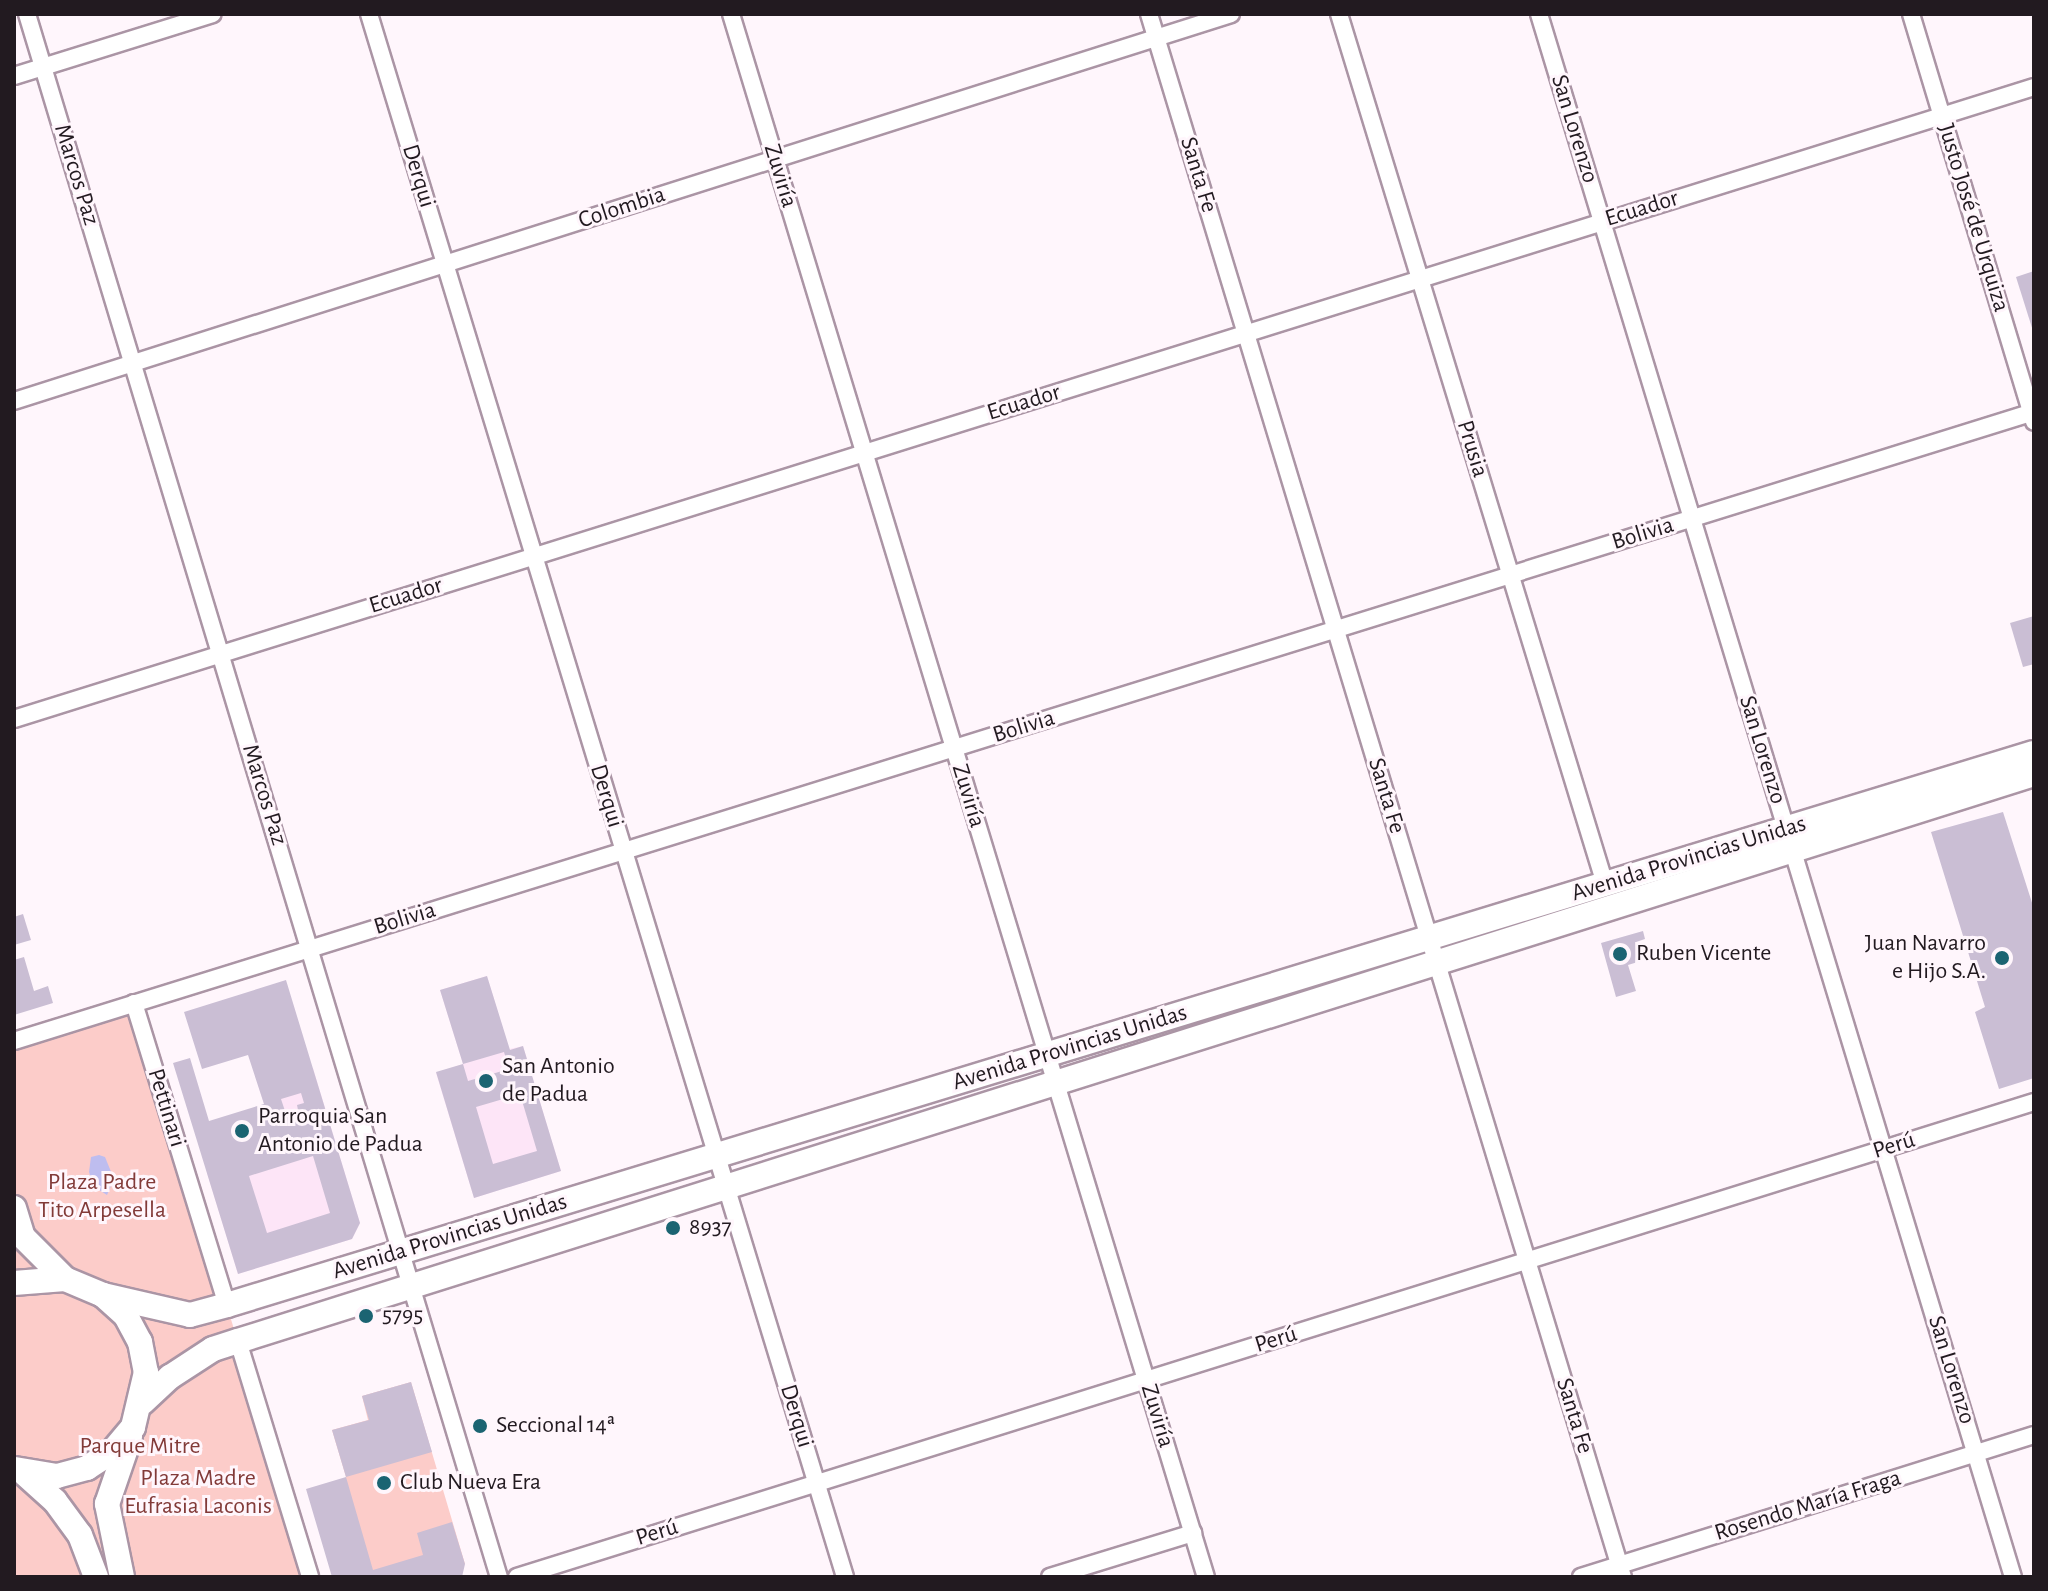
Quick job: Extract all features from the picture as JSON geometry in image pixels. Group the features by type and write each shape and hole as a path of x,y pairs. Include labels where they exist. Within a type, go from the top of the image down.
{"main road":[{"name":"Avenida Provincias Unidas","path":"143,1402 170,1377 213,1349 1437,963 2034,753"},
{"name":"Avenida Provincias Unidas","path":"103,1295 190,1315 1605,884 2034,774"},
{"path":"14,1208 23,1237 65,1279 103,1295 126,1316 140,1342 146,1372 143,1402 107,1504 122,1577"},
{"path":"14,1283 65,1279"},
{"path":"20,1471 57,1476 87,1468 113,1451 133,1427"},
{"path":"20,1471 55,1501 80,1535 96,1577"}],"street":[{"name":"Marcos Paz","path":"27,14 499,1577"},
{"path":"14,76 213,14"},
{"name":"Derqui","path":"369,14 845,1577"},
{"name":"Zuviría","path":"731,14 1206,1577"},
{"name":"Santa Fe","path":"1149,14 1621,1571"},
{"name":"Colombia","path":"14,401 1231,14"},
{"name":"Prusia","path":"1339,14 1605,884"},
{"name":"San Lorenzo","path":"1539,14 2013,1577"},
{"name":"Justo José de Urquiza","path":"1911,14 2033,416"},
{"name":"Ecuador","path":"14,719 2034,87"},
{"name":"Bolivia","path":"14,1041 1510,575 2033,416"},
{"name":"Pettinari","path":"134,1003 227,1305"},
{"name":"Perú","path":"517,1577 2034,1102"},
{"path":"238,1341 310,1577"},
{"name":"Rosendo María Fraga","path":"1581,1577 1621,1571 2034,1435"},
{"path":"1050,1577 1193,1533"}],"shaded area":[{"name":"San Antonio de Padua","path":"487,976 509,1049 523,1046 561,1171 474,1198 436,1073 463,1064 440,990"},
{"path":"313,1068 360,1223 352,1239 238,1274 207,1173 233,1165 280,1099 264,1104 258,1085"}],"green space":[{"name":"Parque Mitre","path":"134,1003 310,1577 14,1577 14,1041"},
{"name":"Club Nueva Era","path":"411,1382 465,1564 332,1577 346,1477 332,1430 368,1420 362,1396"}],"water":[{"path":"91,1157 105,1157 114,1179 107,1195 93,1186 89,1172"}],"building":[{"path":"2034,271 2034,331 2033,331 2016,277"},
{"path":"2034,616 2034,664 2023,667 2010,623"},
{"name":"Juan Navarro e Hijo S.A.","path":"2003,812 2034,909 2034,1078 1999,1089 1975,1012 1985,1007 1931,832"},
{"path":"23,914 31,940 14,945 14,917"},
{"path":"1643,931 1645,939 1636,942 1641,961 1628,965 1636,991 1616,997 1601,943"},
{"path":"24,957 34,991 48,986 53,1003 14,1015 14,960"},
{"name":"San Antonio de Padua","path":"487,976 510,1050 523,1046 561,1171 474,1198 436,1072 463,1064 440,990","holes":["504,1052 509,1069 468,1081 463,1064","520,1094 537,1151 493,1164 476,1107"]},
{"path":"286,980 360,1223 352,1239 238,1274 173,1063 190,1058 209,1121 264,1104 248,1055 202,1069 184,1012","holes":["301,1093 304,1103 297,1105 298,1110 286,1114 281,1099","313,1156 330,1213 267,1233 249,1176"]},
{"path":"411,1382 432,1452 346,1477 332,1430 369,1420 362,1396"},
{"path":"346,1477 373,1570 423,1555 417,1533 452,1522 465,1564 462,1577 332,1577 306,1489"}],"place":[{"name":"Ruben Vicente","path":"1620,954"},
{"name":"Juan Navarro e Hijo S.A.","path":"2002,958"},
{"name":"San Antonio de Padua","path":"486,1081"},
{"name":"Parroquia San Antonio de Padua","path":"242,1131"},
{"name":"8937","path":"673,1228"},
{"name":"5795","path":"366,1316"},
{"name":"Seccional 14ª","path":"480,1426"},
{"name":"Club Nueva Era","path":"384,1483"}],"park label":[{"name":"Plaza Padre Tito Arpesella","path":"102,1197"},
{"name":"Plaza Madre Eufrasia Laconis","path":"198,1493"}]}
